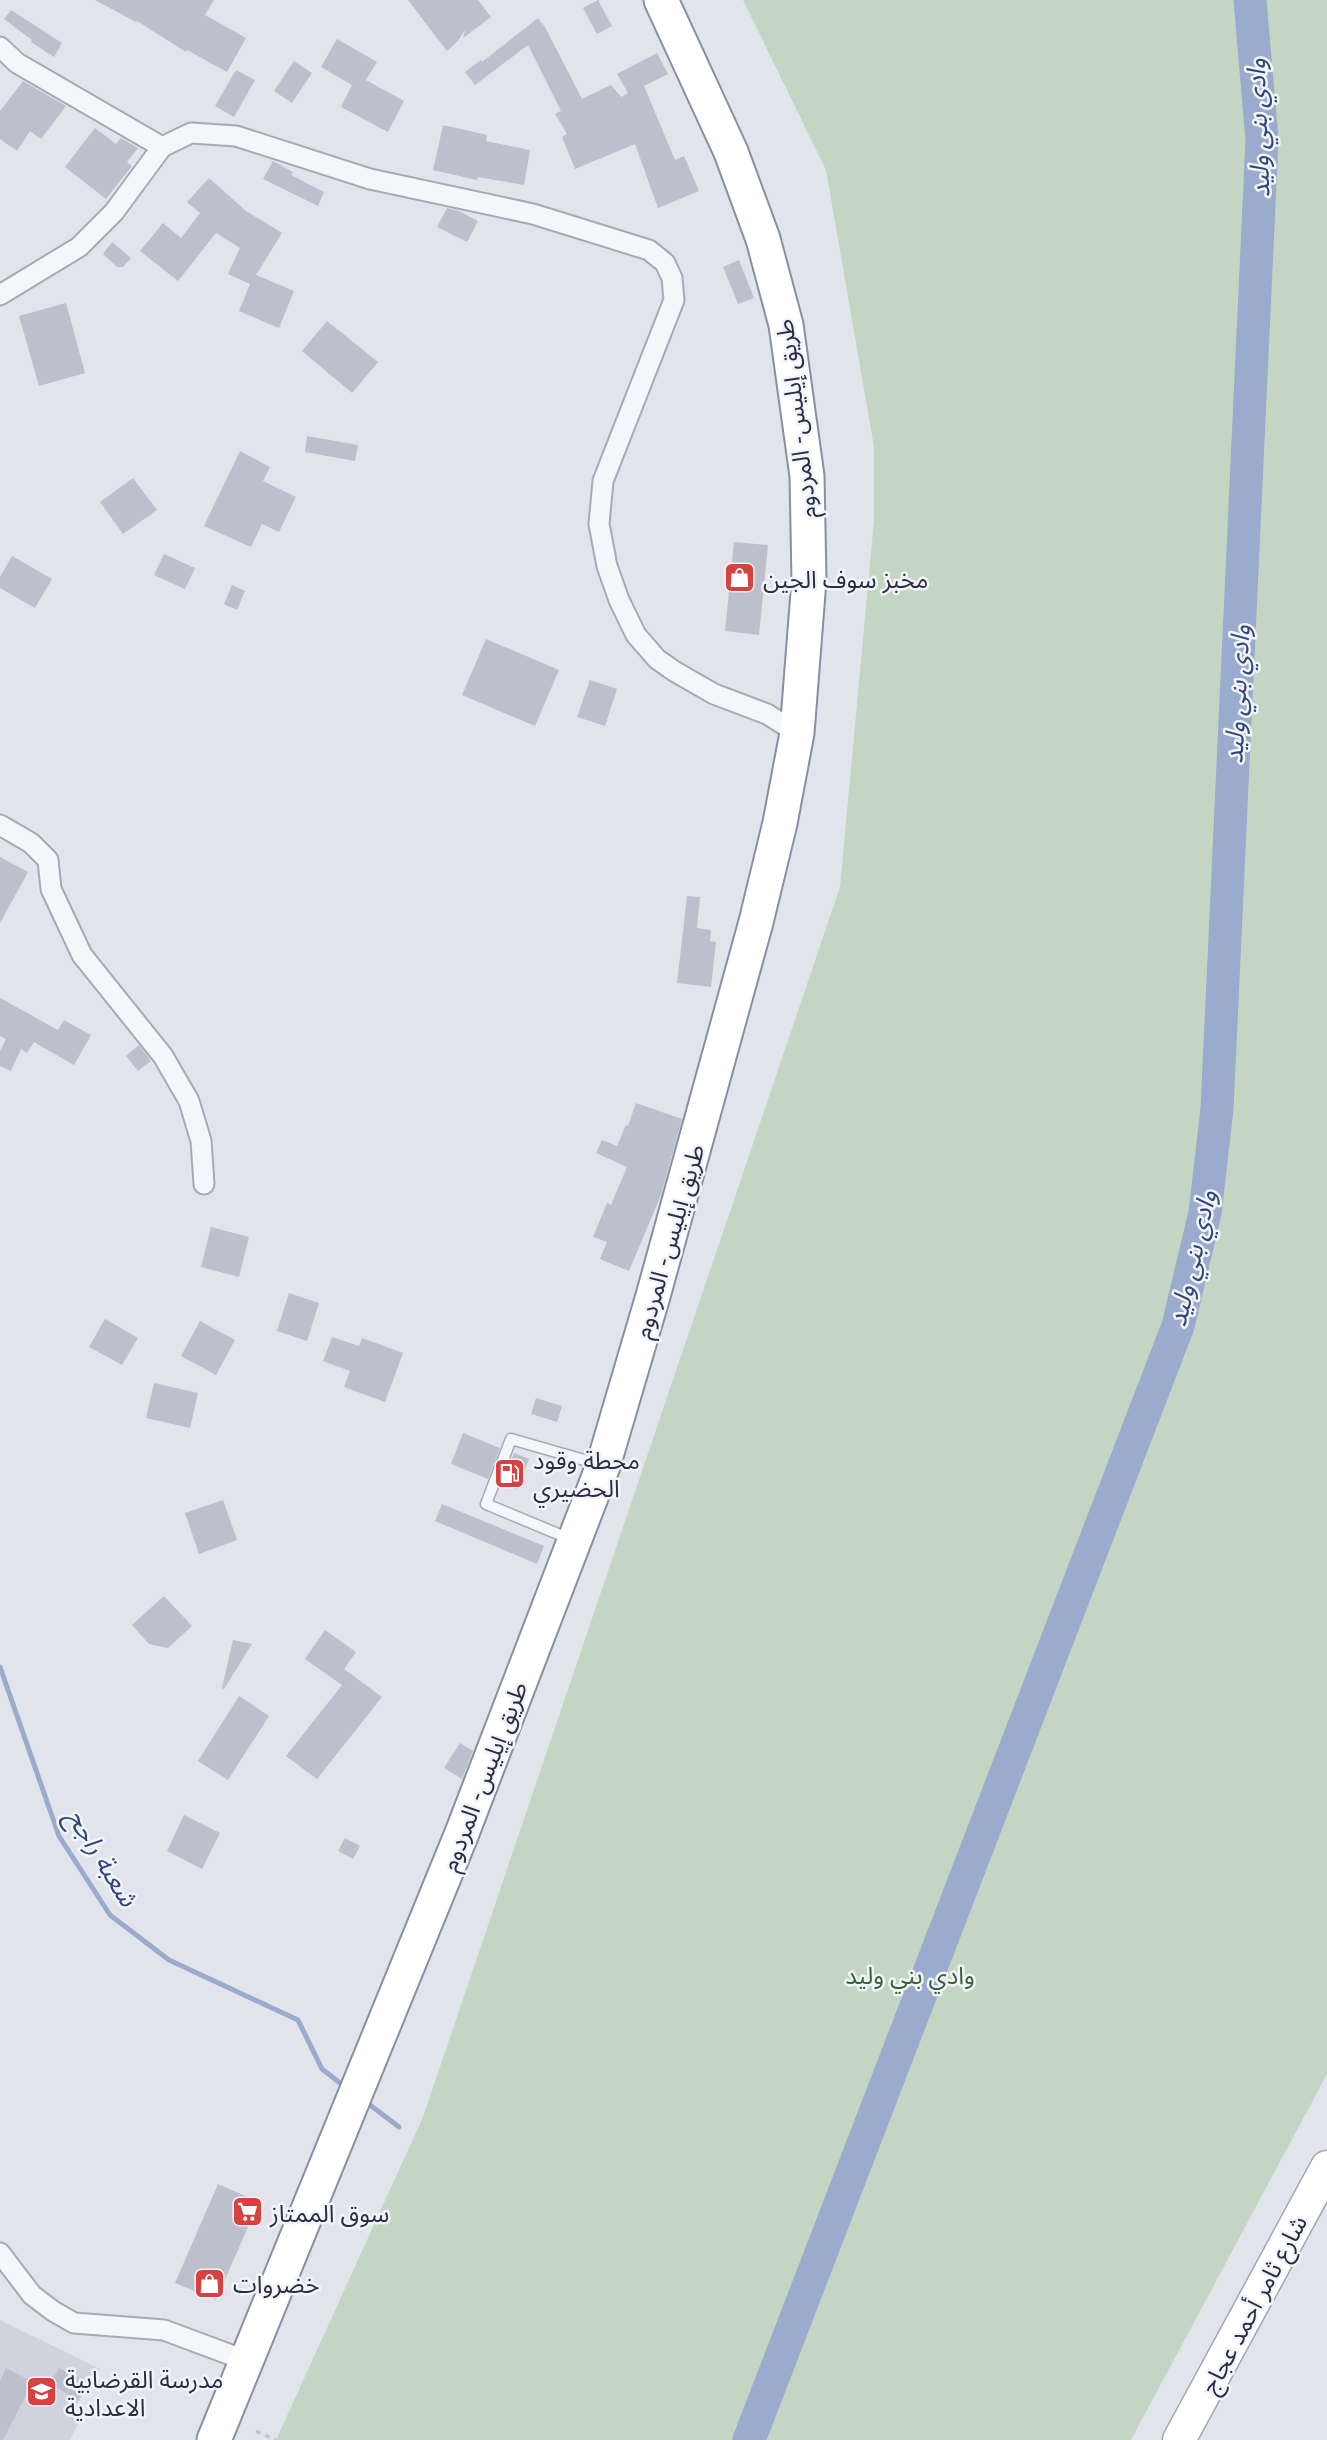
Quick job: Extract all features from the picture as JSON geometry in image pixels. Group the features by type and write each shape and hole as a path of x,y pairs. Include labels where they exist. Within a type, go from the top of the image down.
{"highway":[{"name":"طريق إيليس- المردوم","path":"214,2440 461,1833 603,1466 653,1296 756,922 780,823 797,733 809,580 807,476 786,325 763,239 731,152 661,0"}],"main road":[{"name":"شارع ثامر أحمد عجاج","path":"1179,2440 1327,2167"}],"street":[{"path":"0,47 17,63 162,147"},
{"path":"0,295 79,247 114,212 162,147 191,133 236,136 370,179 533,214 649,250 665,263 672,278 674,300 603,481 599,524 607,566 618,600 636,635 657,659 715,694 767,714 797,733"},
{"path":"0,825 31,844 48,860 51,890 82,955 163,1056 189,1101 201,1141 205,1184"},
{"path":"0,2253 32,2295 74,2323 164,2330 247,2361"}],"lane":[{"path":"574,1540 486,1504 511,1439 603,1466"}],"path":[{"path":"257,2431 276,2440"}],"shaded area":[{"name":"مدرسة القرضابية الاعدادية","path":"0,2320 100,2369 70,2415 80,2420 70,2440 0,2440"}],"green space":[{"name":"وادي بني وليد","path":"743,0 1327,0 1327,2074 1131,2440 276,2440 423,2117 840,887 874,520 874,447 826,170"}],"building":[{"path":"95,0 214,0 205,15 246,38 227,72"},
{"path":"408,0 478,0 491,17 463,38 465,30 447,51"},
{"path":"598,0 612,26 597,34 583,8"},
{"path":"11,10 62,43 54,57 4,19"},
{"path":"538,18 582,99 611,85 621,97 628,93 617,74 657,53 668,74 644,86 675,160 684,156 699,191 658,208 635,144 575,169 562,137 567,134 555,114 561,111 528,45 475,85 465,72"},
{"path":"337,39 377,62 366,80 404,101 388,132 341,107 352,85 321,67"},
{"path":"294,61 312,73 292,103 274,91"},
{"path":"236,70 255,80 234,117 215,106"},
{"path":"23,81 66,106 41,139 30,131 17,151 0,139 0,111"},
{"path":"443,125 487,135 486,141 530,150 524,185 478,177 477,180 433,170"},
{"path":"95,128 116,144 121,138 138,148 127,162 132,166 106,199 65,167"},
{"path":"273,161 293,172 291,175 324,192 318,206 263,179"},
{"path":"209,178 246,211 282,233 256,275 294,291 279,328 239,311 250,284 228,274 240,248 216,233 178,281 140,251 163,223 181,238 200,213 187,202"},
{"path":"447,208 478,221 467,242 437,227"},
{"path":"112,242 131,258 123,267 117,267 103,254"},
{"path":"739,260 754,298 738,304 723,267"},
{"path":"66,303 85,373 39,386 19,316"},
{"path":"327,321 378,362 352,393 302,351"},
{"path":"307,436 358,445 355,461 305,452"},
{"path":"240,451 270,467 263,481 296,497 279,532 262,524 251,547 204,526"},
{"path":"133,478 157,510 123,534 100,502"},
{"path":"734,542 768,545 759,635 725,631"},
{"path":"164,554 195,568 185,589 154,575"},
{"path":"12,556 52,579 35,608 0,588 0,577"},
{"path":"232,585 245,591 237,610 224,604"},
{"path":"486,639 559,670 535,726 462,695"},
{"path":"590,680 617,689 605,726 577,717"},
{"path":"0,857 28,872 0,923"},
{"path":"687,896 700,897 697,928 711,930 710,941 716,942 711,987 677,983"},
{"path":"0,998 58,1030 64,1020 91,1035 74,1065 34,1042 27,1053 21,1049 11,1071 0,1066 0,1051 6,1039 0,1036"},
{"path":"139,1045 151,1061 138,1071 126,1056"},
{"path":"636,1103 682,1119 661,1195 629,1271 600,1259 607,1242 593,1237 607,1203 611,1205 627,1167 596,1153 602,1140 617,1146"},
{"path":"211,1227 249,1237 239,1277 201,1267"},
{"path":"289,1293 319,1303 307,1341 277,1331"},
{"path":"105,1319 138,1338 122,1365 89,1347"},
{"path":"200,1321 235,1340 216,1375 181,1356"},
{"path":"332,1337 359,1346 362,1338 403,1353 385,1402 344,1387 350,1371 323,1361"},
{"path":"154,1383 198,1393 190,1428 146,1418"},
{"path":"536,1398 562,1406 557,1422 531,1414"},
{"path":"463,1433 500,1448 488,1479 451,1464"},
{"path":"514,1453 529,1459 517,1490 502,1484"},
{"path":"223,1500 237,1540 199,1554 185,1513"},
{"path":"442,1504 544,1546 537,1564 435,1521"},
{"path":"164,1596 192,1626 168,1648 149,1644 132,1625"},
{"path":"325,1630 356,1652 344,1669 382,1697 317,1779 286,1756 342,1685 305,1659"},
{"path":"233,1640 252,1644 224,1689 222,1688"},
{"path":"239,1696 269,1716 228,1780 198,1761"},
{"path":"460,1743 473,1751 462,1779 444,1768"},
{"path":"184,1815 220,1833 202,1869 167,1851"},
{"path":"345,1838 360,1846 353,1859 338,1851"},
{"path":"218,2184 259,2202 216,2300 175,2283"},
{"path":"6,2368 33,2382 3,2440 0,2440 0,2381"},
{"path":"59,2368 87,2383 78,2400 50,2384"}],"waterway":[{"name":"وادي بني وليد","path":"749,2440 1178,1326 1205,1213 1217,1109 1262,140 1250,0"},
{"name":"شعبة راجح","path":"0,1667 59,1836 110,1915 169,1960 298,2020 322,2069 340,2083"},
{"path":"370,2105 399,2127"}],"place":[{"name":"مخبز سوف الجين","path":"740,578"},
{"name":"محطة وقود الحضيري","path":"510,1473"},
{"name":"سوق الممتاز","path":"247,2212"},
{"name":"خضروات","path":"210,2283"},
{"name":"مدرسة القرضابية الاعدادية","path":"42,2392"}]}
